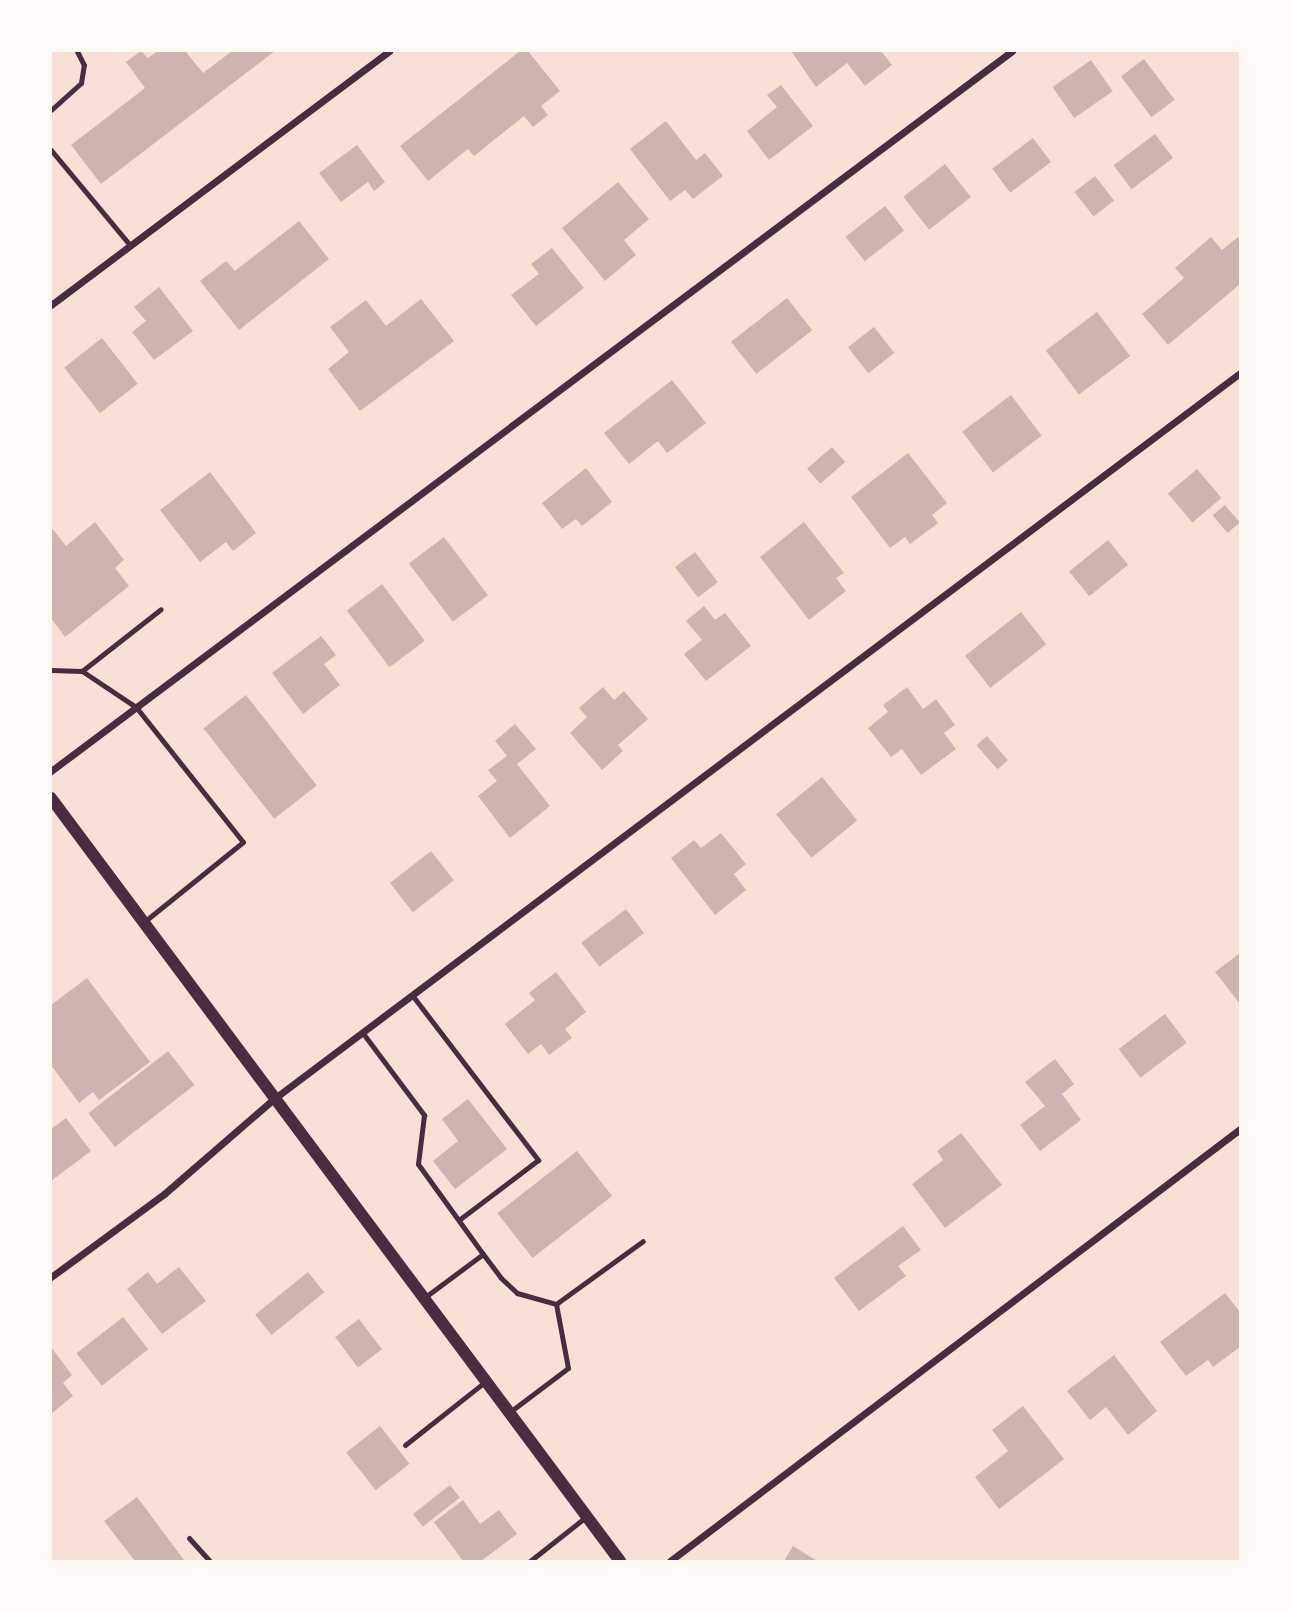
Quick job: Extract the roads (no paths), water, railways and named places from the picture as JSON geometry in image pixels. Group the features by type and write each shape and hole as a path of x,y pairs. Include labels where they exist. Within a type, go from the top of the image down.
{"street":[{"path":"51,304 389,51"},
{"path":"51,771 1012,51"},
{"path":"51,1277 164,1194 275,1098 1240,373"},
{"path":"51,797 620,1561"},
{"path":"670,1561 1240,1129"}],"lane":[{"path":"51,110 81,83 84,65 77,51"},
{"path":"51,150 130,245"},
{"path":"82,671 161,609"},
{"path":"51,670 82,671 136,707 243,842 144,922"},
{"path":"412,995 538,1160 459,1220"},
{"path":"362,1032 424,1115 418,1164 501,1278 517,1293 556,1304"},
{"path":"556,1304 643,1241"},
{"path":"424,1298 483,1254"},
{"path":"509,1412 569,1368 556,1304"},
{"path":"405,1445 486,1381"},
{"path":"530,1561 587,1516"},
{"path":"189,1538 210,1561"}]}
